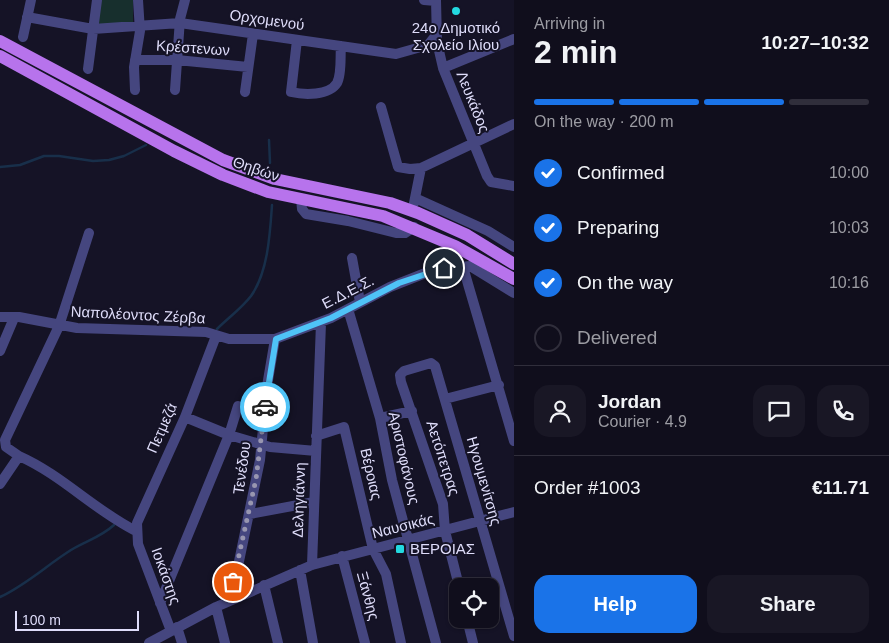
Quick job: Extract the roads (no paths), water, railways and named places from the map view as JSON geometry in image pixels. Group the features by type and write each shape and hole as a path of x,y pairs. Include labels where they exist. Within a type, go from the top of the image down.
{"main road":[{"name":"Θηβών","path":"0,40 223,160 275,179 390,203 467,235 514,264"},
{"name":"Θηβών","path":"0,56 211,169 268,192 383,216 456,246 514,279"}],"street":[{"path":"23,37 31,0"},
{"path":"88,69 98,0"},
{"path":"134,90 136,60 140,42 138,0"},
{"path":"176,90 180,23 186,0"},
{"path":"424,0 436,1"},
{"name":"Λευκάδος","path":"436,1 437,39 442,63 474,143 491,182 514,186"},
{"name":"Ορχομενού","path":"27,17 93,29 180,23 396,54 428,45 437,39"},
{"path":"245,92 253,34"},
{"path":"442,63 514,39"},
{"path":"297,40 291,92 311,94 327,91 334,86 338,81 341,46"},
{"name":"Κρέστενων","path":"136,60 177,60 248,67"},
{"path":"381,107 398,167 410,170 421,168 514,124"},
{"path":"411,211 421,168"},
{"path":"415,198 488,231 514,247"},
{"path":"89,233 59,326 5,440 6,447 19,456 37,463 111,517 136,531"},
{"path":"456,246 466,267 514,441"},
{"path":"449,268 455,257 456,246"},
{"path":"352,258 360,302"},
{"path":"466,267 514,293"},
{"name":"Ε.Δ.Ε.Σ.","path":"276,339 320,323 348,310 360,302 420,275 449,268 466,267"},
{"name":"Αριστοφάνους","path":"348,310 380,418 392,480 436,643"},
{"name":"Ναπολέοντος Ζέρβα","path":"0,316 14,318 19,316 59,326 206,332 216,336 252,340 276,339"},
{"path":"0,351 14,318"},
{"name":"Δεληγιάννη","path":"312,565 320,323"},
{"name":"Πετμεζά","path":"136,531 138,516 185,417 216,336"},
{"name":"Τενέδου","path":"231,600 233,582 250,514 261,444 267,386 276,339"},
{"name":"Ηγουμενίτσης","path":"404,371 431,363 435,366 514,636"},
{"name":"Αετόπετρας","path":"404,371 400,375 401,382 443,504 445,531 457,578"},
{"path":"445,399 499,385"},
{"path":"160,603 229,435 238,406"},
{"path":"380,418 412,411"},
{"path":"185,417 229,435 279,449 316,451"},
{"name":"Βέροιας","path":"316,436 344,427 373,549 386,574 401,643"},
{"path":"0,484 19,456"},
{"path":"250,514 314,502"},
{"name":"Ναυσικάς","path":"150,643 216,607 312,565 514,512"},
{"name":"Ιοκάστης","path":"136,531 138,544 160,603 182,643"},
{"name":"Ξάνθης","path":"342,556 365,643"},
{"path":"300,570 313,643"},
{"path":"264,586 278,643"},
{"path":"216,607 225,643"},
{"path":"469,628 473,643"}],"waterway":[{"path":"269,140 270,163"},
{"path":"0,167 20,165 44,156 59,156 93,161 109,160 124,156 146,145"},
{"path":"217,329 243,305 257,286 265,264 272,205"},
{"path":"0,597 19,587 71,550 99,536 114,525"}],"place":[{"name":"24ο Δημοτικό Σχολείο Ιλίου","path":"456,11"},
{"name":"ΒΕΡΟΙΑΣ","path":"400,549"}]}
